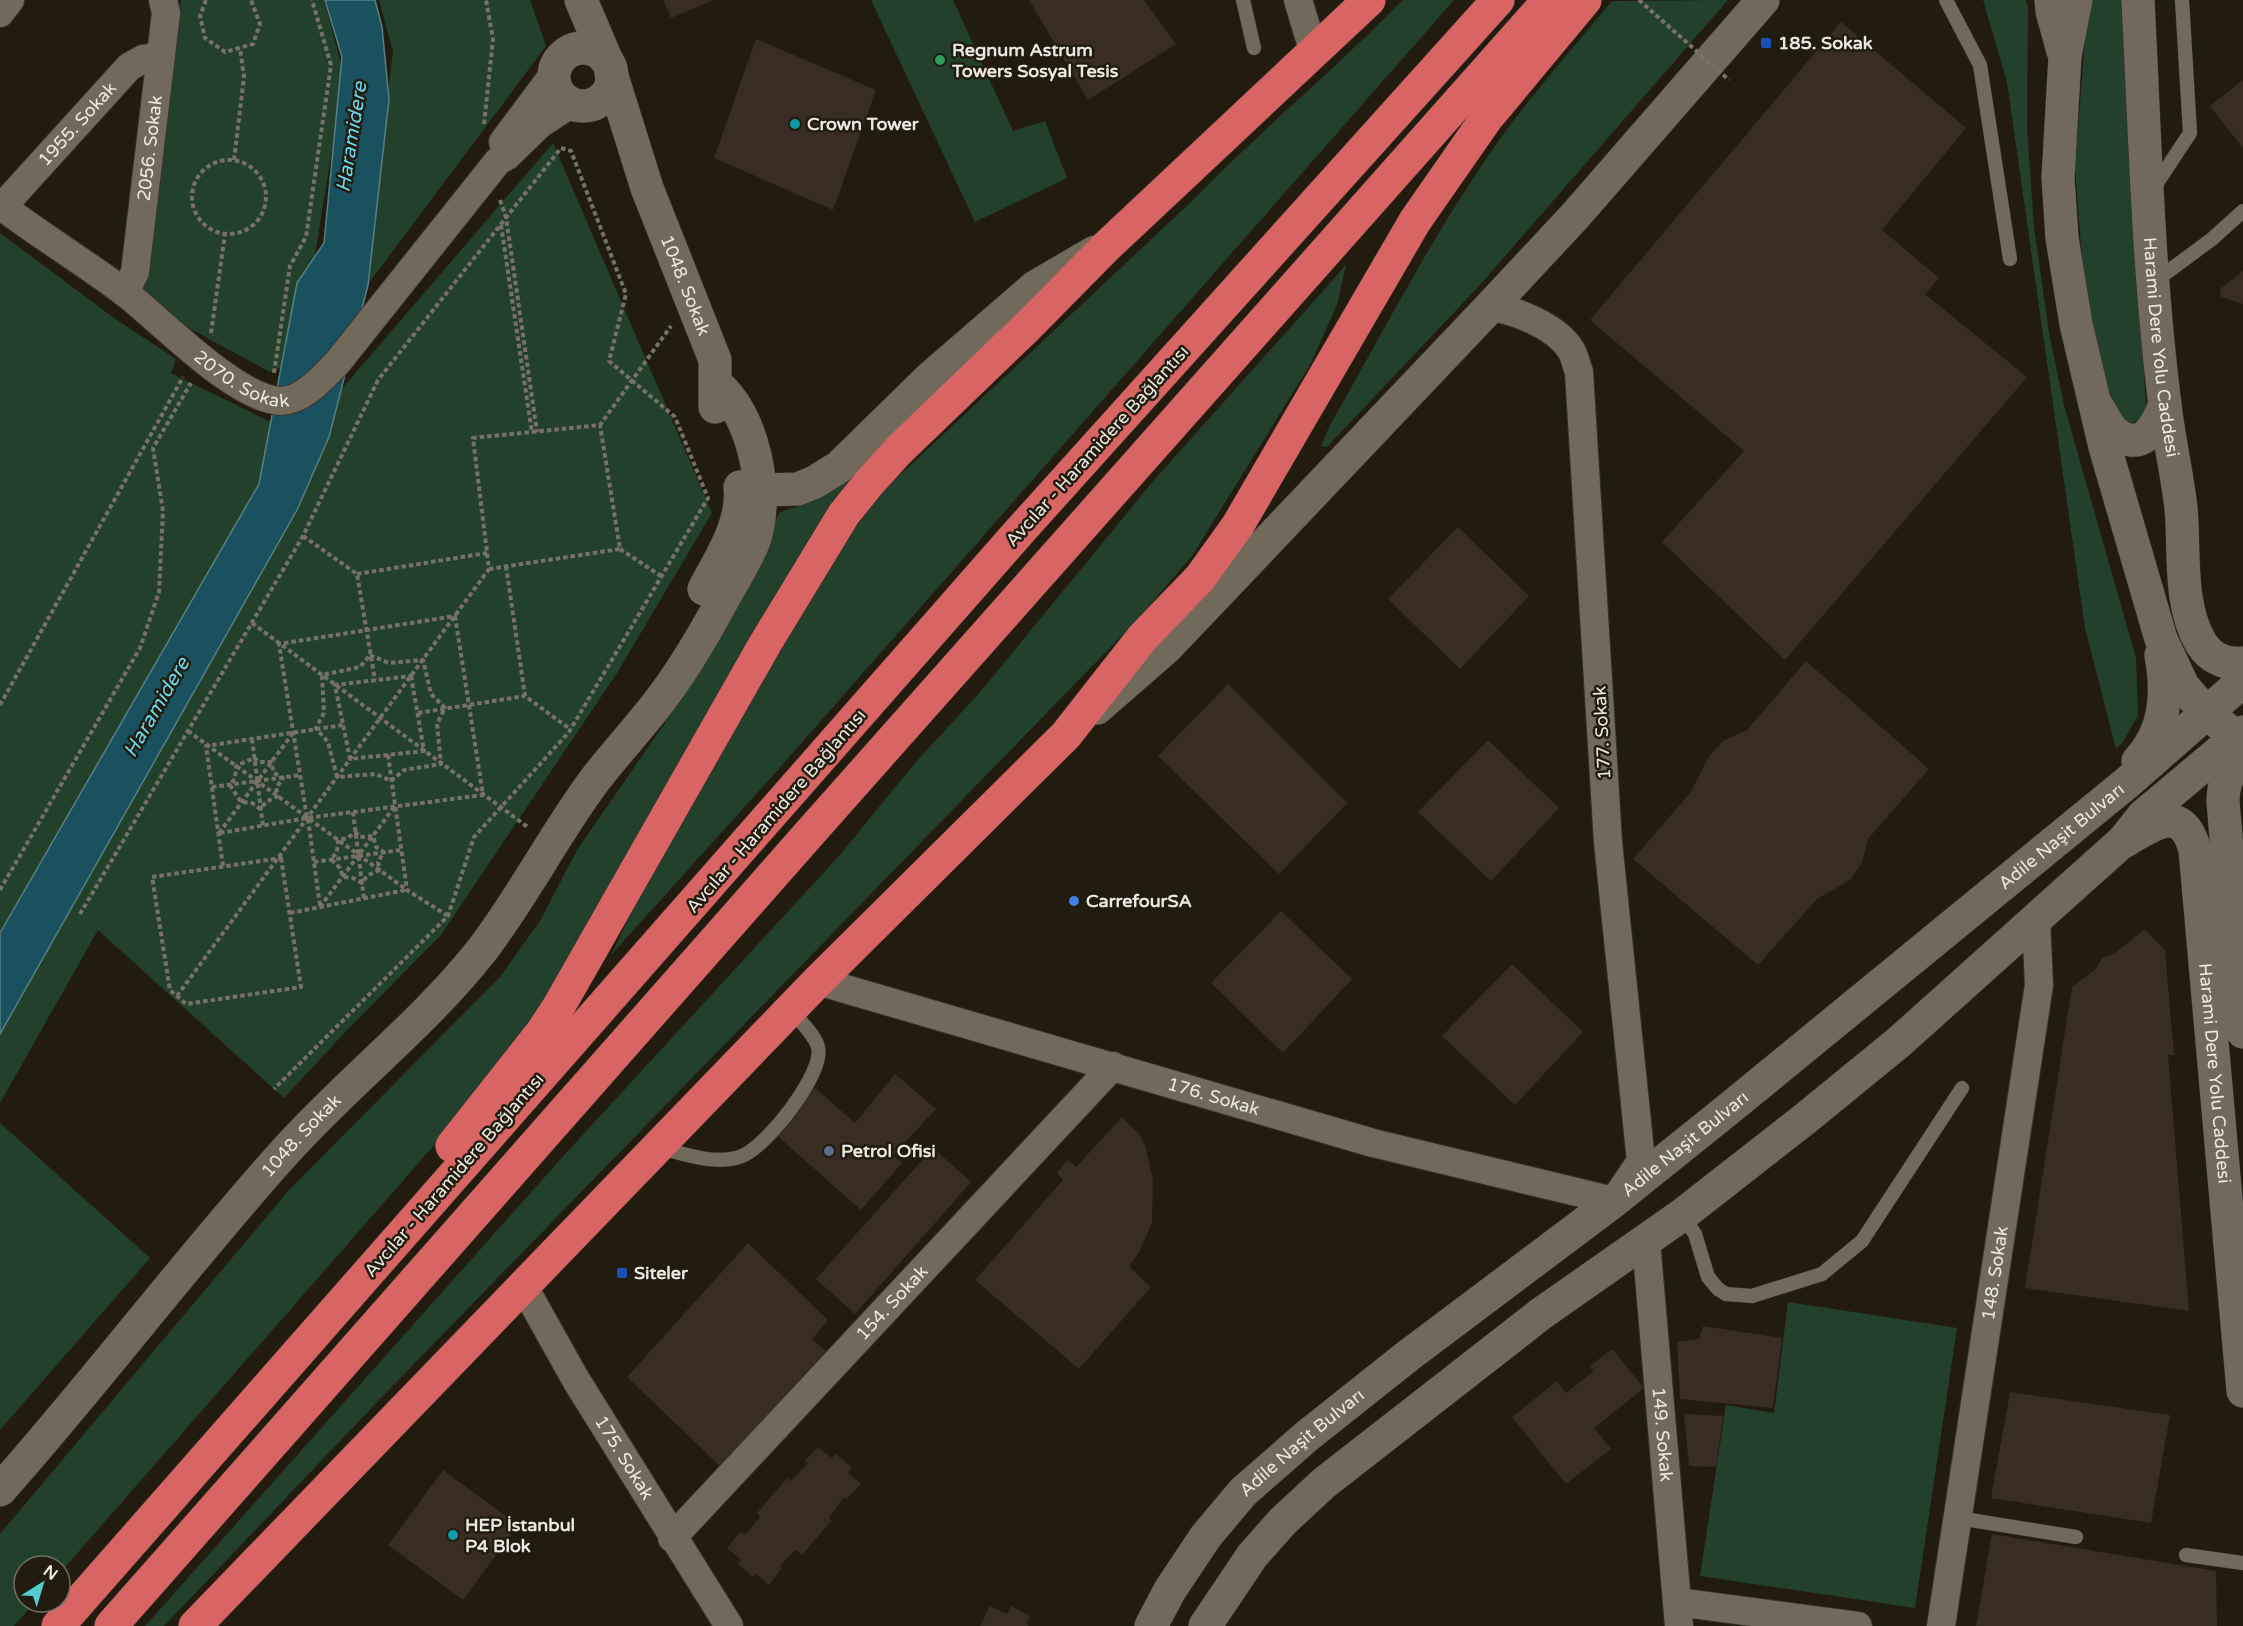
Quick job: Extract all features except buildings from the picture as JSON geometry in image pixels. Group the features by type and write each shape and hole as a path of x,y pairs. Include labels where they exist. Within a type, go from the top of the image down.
{"highway":[{"path":"285,1366 309,1318 336,1281 480,1112 542,1032 592,951 765,644 844,514 898,450 1028,327 1107,246 1369,0"},
{"name":"Avcılar - Haramidere Bağlantısı","path":"58,1626 1019,532 1498,0"},
{"path":"111,1626 862,773 1549,0"},
{"path":"204,1618 818,981 1066,735 1143,637 1200,578 1238,525 1415,221 1486,119 1585,0"}],"main road":[{"path":"568,0 572,27 559,64 555,87 561,97 603,118 619,136 647,188"},
{"path":"581,0 609,67 647,188"},
{"path":"1066,735 1167,647 1490,308 1575,216 1763,0"},
{"path":"2051,0 2065,56"},
{"path":"2076,0 2065,56 2058,178 2062,238 2076,324 2105,447 2158,627 2183,686 2207,714 2229,730 2243,730"},
{"name":"Harami Dere Yolu Caddesi","path":"2138,0 2154,282 2165,404 2181,509 2188,606 2201,643 2214,657 2230,664 2243,663"},
{"path":"559,64 578,48 591,49 603,56 609,67 612,80 608,93 598,102 578,105"},
{"name":"1048. Sokak","path":"0,1490 51,1433 286,1150 391,1050 457,981 485,946 550,844 596,778 664,695 699,645 754,540 748,438 730,396 716,384 715,360 689,301 647,188"},
{"path":"752,493 798,489 815,482 839,467 930,378 1035,287 1107,246"},
{"path":"2097,406 2113,430 2127,438 2139,440 2149,435 2165,404"},
{"path":"2097,807 2145,753 2161,726 2165,677 2158,627"},
{"name":"Adile Naşit Bulvarı","path":"1151,1626 1170,1590 1206,1536 1243,1492 1409,1355 1614,1201 2097,807 2243,681"},
{"name":"Adile Naşit Bulvarı","path":"1205,1626 1252,1556 1283,1521 1324,1483 1542,1313 1682,1215 1890,1050 2123,842 2144,816 2243,730"},
{"name":"Harami Dere Yolu Caddesi","path":"2243,758 2228,773 2223,786 2223,802 2243,1032"},
{"name":"Harami Dere Yolu Caddesi","path":"2123,842 2164,820 2177,822 2185,828 2191,836 2195,850 2243,1391"},
{"path":"1614,1201 1646,1241"},
{"path":"1409,1355 1439,1394"}],"street":[{"path":"0,13 10,0"},
{"name":"2056. Sokak","path":"125,292 135,272 166,13 163,0"},
{"path":"1298,0 1314,53"},
{"name":"1955. Sokak","path":"1,206 129,67 143,59 161,56"},
{"path":"493,166 512,127 559,64"},
{"path":"493,166 507,156 540,124 578,105"},
{"name":"2070. Sokak","path":"1,206 125,292 234,383 261,398 283,401 299,395 317,383 337,363 493,166"},
{"name":"177. Sokak","path":"1490,308 1511,310 1542,325 1570,349 1579,372 1608,842 1641,1161 1614,1201"},
{"name":"148. Sokak","path":"1941,1626 2039,985 2036,920"},
{"name":"176. Sokak","path":"818,981 1373,1143 1614,1201"},
{"name":"154. Sokak","path":"672,1538 1113,1066"},
{"name":"149. Sokak","path":"1646,1241 1678,1614"},
{"name":"175. Sokak","path":"524,1287 550,1338 672,1538 729,1626"},
{"path":"1678,1614 1858,1626"}],"lane":[{"path":"1243,0 1254,48"},
{"path":"1946,0 1980,65 2010,259"},
{"path":"2149,196 2190,133 2182,0"},
{"path":"2154,282 2212,239 2243,211"},
{"path":"658,1148 716,1160 741,1156 757,1147 813,1077 820,1060 818,1045 790,1010"},
{"path":"1682,1215 1695,1234 1708,1277 1718,1289 1726,1294 1752,1296 1822,1274 1862,1241 1962,1088"},
{"path":"1958,1518 2076,1538"},
{"path":"2186,1555 2243,1563"}],"path":[{"path":"206,0 200,16 205,38 225,52 253,44 260,24 250,0"},
{"path":"270,399 290,266 306,237 331,65 312,0"},
{"path":"483,131 493,39 486,0"},
{"path":"1639,0 1729,80"},
{"path":"234,160 244,77 240,48"},
{"path":"80,914 303,536 378,380 561,148 571,151 626,294 609,361 675,417 708,498 570,729 474,837 448,916 274,1089"},
{"path":"222,160 234,160 247,164 257,172 263,183 265,207 252,226 242,232 225,234 208,228 199,220 191,197 194,184 205,169 222,160"},
{"path":"493,166 506,217 535,432"},
{"path":"501,224 535,432"},
{"path":"211,334 225,234"},
{"path":"620,549 600,425 689,301"},
{"path":"0,705 186,371"},
{"path":"0,890 140,648 159,592 163,511 153,448 192,381"},
{"path":"177,996 281,858 337,777 489,569 473,438 600,425"},
{"path":"303,536 357,574 487,553"},
{"path":"489,569 620,549 662,576"},
{"path":"506,566 525,696"},
{"path":"357,574 375,680"},
{"path":"279,644 455,616"},
{"path":"455,616 483,795"},
{"path":"252,623 550,844"},
{"path":"279,644 308,818 320,907"},
{"path":"370,655 389,663 423,660"},
{"path":"322,675 360,667 370,655"},
{"path":"423,660 431,694 445,708"},
{"path":"316,728 324,713 322,675"},
{"path":"335,685 411,676"},
{"path":"411,676 424,751"},
{"path":"335,685 350,759"},
{"path":"418,713 525,696 570,729"},
{"path":"441,764 437,724 445,708"},
{"path":"206,746 343,725"},
{"path":"316,728 328,742 337,777"},
{"path":"188,731 407,890 448,916"},
{"path":"219,834 293,732"},
{"path":"252,739 263,826"},
{"path":"206,746 223,866"},
{"path":"350,759 424,751"},
{"path":"388,755 407,890"},
{"path":"254,758 259,762 271,762"},
{"path":"236,766 254,758"},
{"path":"271,762 274,773 283,778"},
{"path":"391,781 404,770 441,764"},
{"path":"230,785 235,778 236,766"},
{"path":"337,777 376,774 391,781"},
{"path":"212,787 301,775"},
{"path":"278,796 276,788 283,778"},
{"path":"230,785 241,802"},
{"path":"219,834 308,818 483,795"},
{"path":"260,809 266,802 278,796"},
{"path":"241,802 252,803 260,809"},
{"path":"320,907 395,806"},
{"path":"353,812 364,899"},
{"path":"338,840 348,838 355,832"},
{"path":"355,832 360,837 373,836"},
{"path":"373,836 376,847 384,852"},
{"path":"331,859 337,852 338,840"},
{"path":"314,862 401,850"},
{"path":"379,870 378,862 384,852"},
{"path":"281,858 301,987 186,1004 170,990 152,877 281,858"},
{"path":"331,859 340,868 343,877"},
{"path":"362,883 367,876 379,870"},
{"path":"343,877 353,878 362,883"},
{"path":"290,913 407,890"}],"green space":[{"path":"181,0 324,0 344,75 298,361 270,372 141,302"},
{"path":"379,0 530,0 546,46 363,291 393,52"},
{"name":"Regnum Astrum Towers Sosyal Tesis","path":"871,0 953,0 1013,131 1045,121 1067,178 975,222"},
{"path":"1403,0 1454,0 776,772 611,955 658,858 837,551 884,490"},
{"path":"1728,0 1479,286 1327,447 1321,446 1329,427 1404,293 1463,194 1514,120 1612,1"},
{"path":"1983,0 2026,0 2028,8 2027,127 2034,227 2049,333 2064,405 2136,658 2138,716 2116,749 2085,628 2007,82"},
{"path":"2088,0 2125,0 2129,140 2146,405 2141,417 2129,424 2113,415 2086,309 2075,168"},
{"path":"553,143 712,513 617,673 441,935 284,1098 98,930 0,1103 0,1034 297,511 329,437 340,391"},
{"path":"0,233 114,318 176,359 171,373 271,422 259,484 0,933"},
{"path":"1346,265 1337,305 1310,365 1192,556 1137,620 379,1400 164,1626 145,1626 567,1152 839,856 915,763 981,691 1155,479"},
{"path":"851,479 795,562 725,682 551,1000 464,1111 72,1559 72,1554 12,1554 12,1614 24,1614 14,1626 0,1626 0,1534 289,1190 500,977 540,921 577,850 664,724 762,565 773,525 780,512 812,502"},
{"path":"0,1123 150,1258 0,1430"},
{"path":"1788,1302 1957,1328 1915,1608 1700,1576 1726,1405 1774,1413"}],"water":[{"name":"Haramidere","path":"325,0 375,0 382,27 389,99 368,285 329,437 297,510 0,1034 0,933 259,484 297,283 324,243 342,57"}],"place":[{"name":"185. Sokak","path":"1766,43"},
{"name":"Regnum Astrum Towers Sosyal Tesis","path":"940,60"},
{"name":"Crown Tower","path":"795,124"},
{"name":"CarrefourSA","path":"1074,901"},
{"name":"Petrol Ofisi","path":"829,1151"},
{"name":"Siteler","path":"622,1273"},
{"name":"HEP İstanbul P4 Blok","path":"453,1535"}]}
